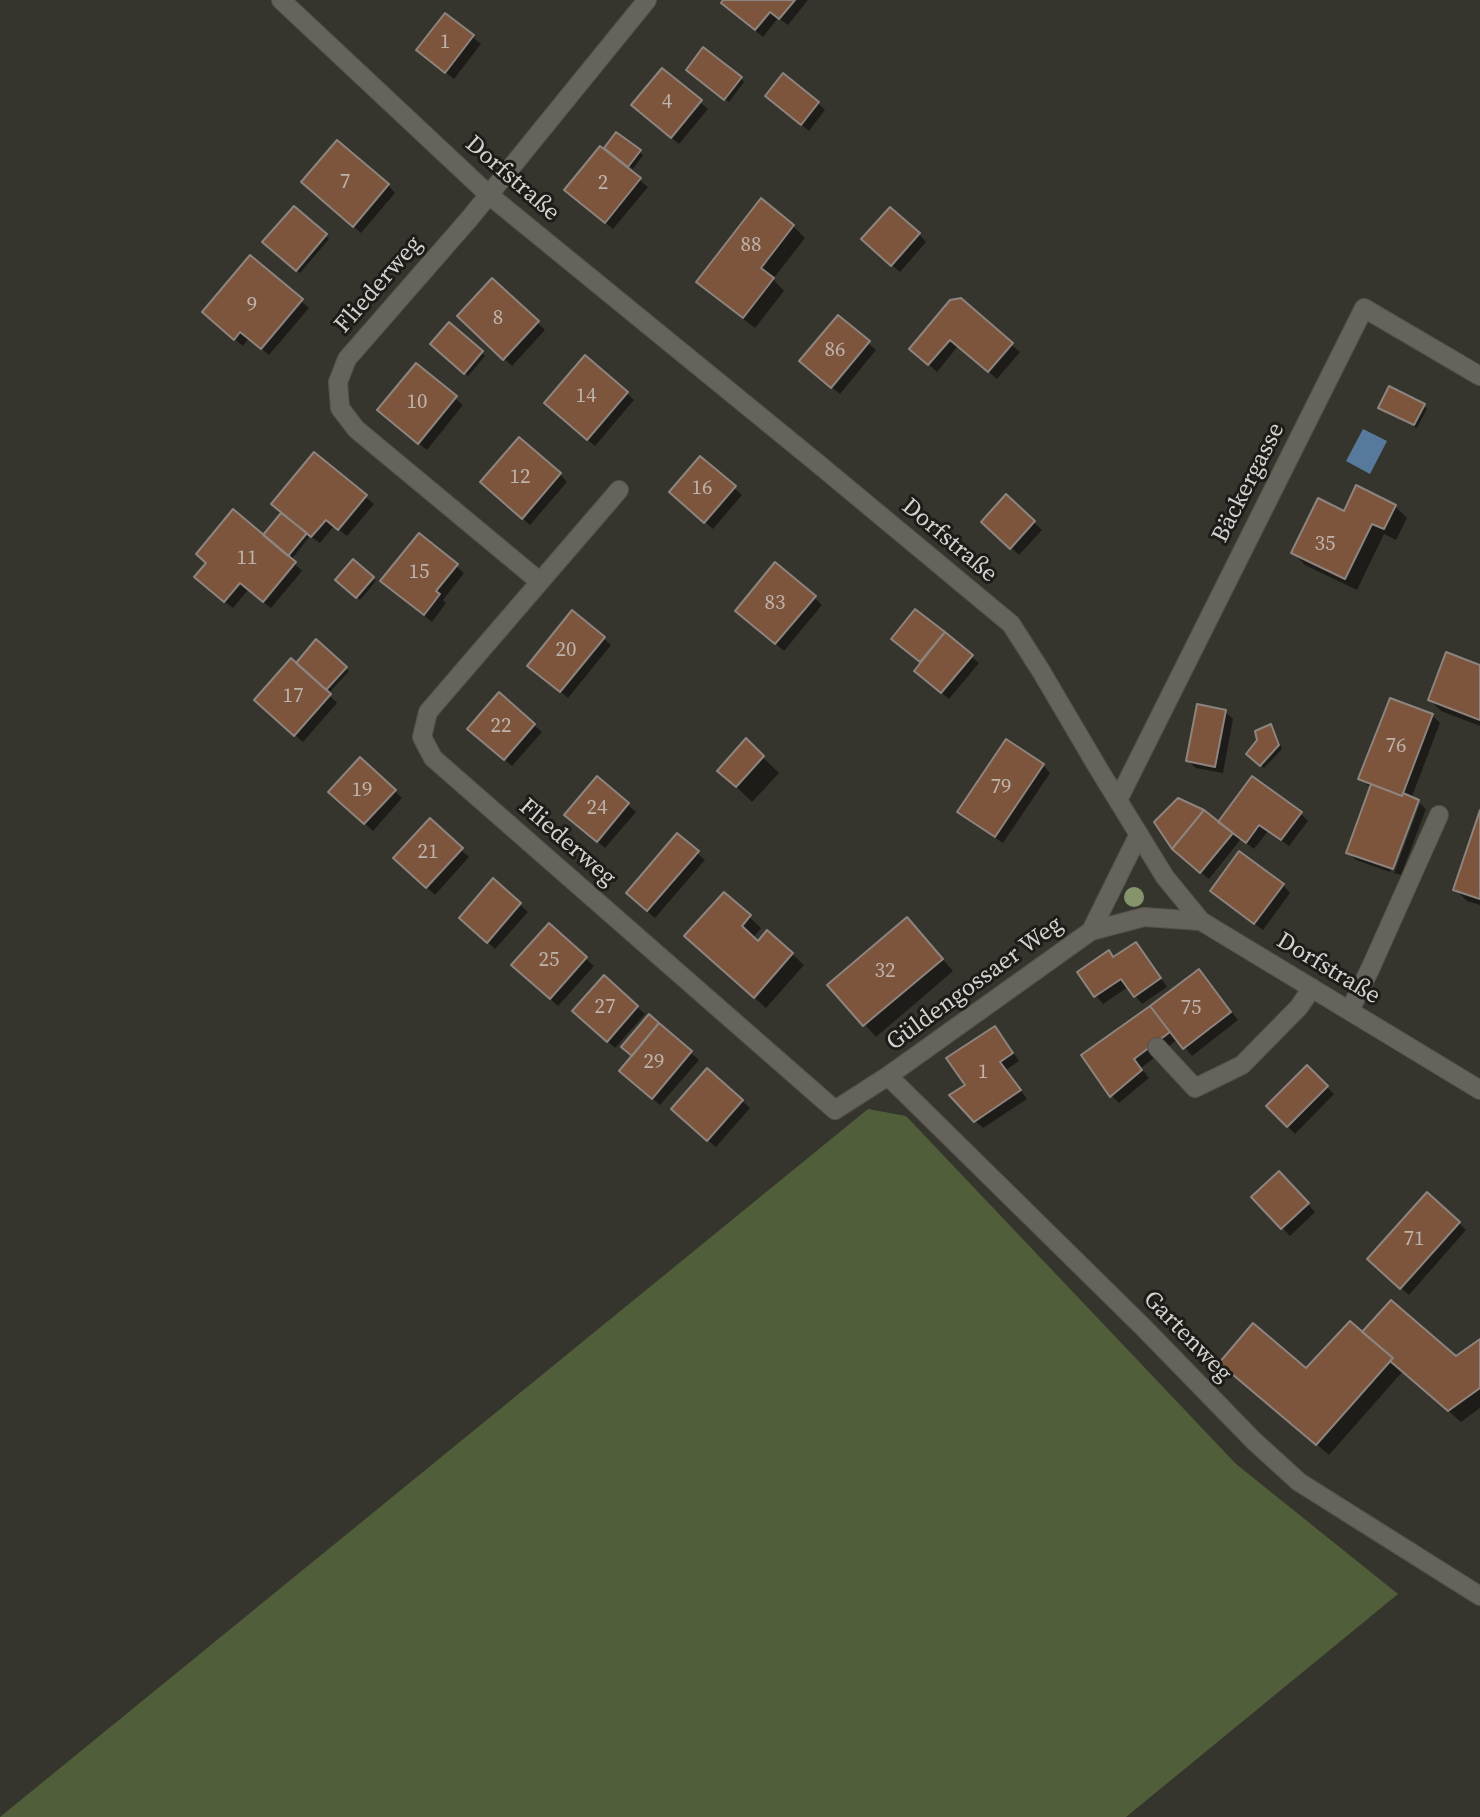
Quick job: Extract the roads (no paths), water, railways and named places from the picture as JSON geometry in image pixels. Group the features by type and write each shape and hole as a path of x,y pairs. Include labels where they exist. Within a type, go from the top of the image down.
{"street":[{"name":"Dorfstraße","path":"281,0 489,195 1010,624 1165,877 1200,921 1480,1090"},
{"name":"Fliederweg","path":"539,582 356,429 340,408 338,382 347,359 489,195 647,0"},
{"name":"Bäckergasse","path":"1118,800 1364,308 1480,376"},
{"name":"Fliederweg","path":"619,490 428,712 422,737 433,758 835,1110"},
{"path":"1350,1010 1377,956 1439,815"},
{"name":"Güldengossaer Weg","path":"1091,931 1139,834"},
{"name":"Güldengossaer Weg","path":"835,1110 888,1076 1091,931 1144,917 1200,921"},
{"path":"1157,1047 1195,1088 1242,1065 1299,1007 1312,988"},
{"name":"Gartenweg","path":"888,1076 1143,1327 1254,1441 1299,1482 1480,1596"}],"water":[{"path":"1363,429 1387,441 1370,474 1346,461"}]}
